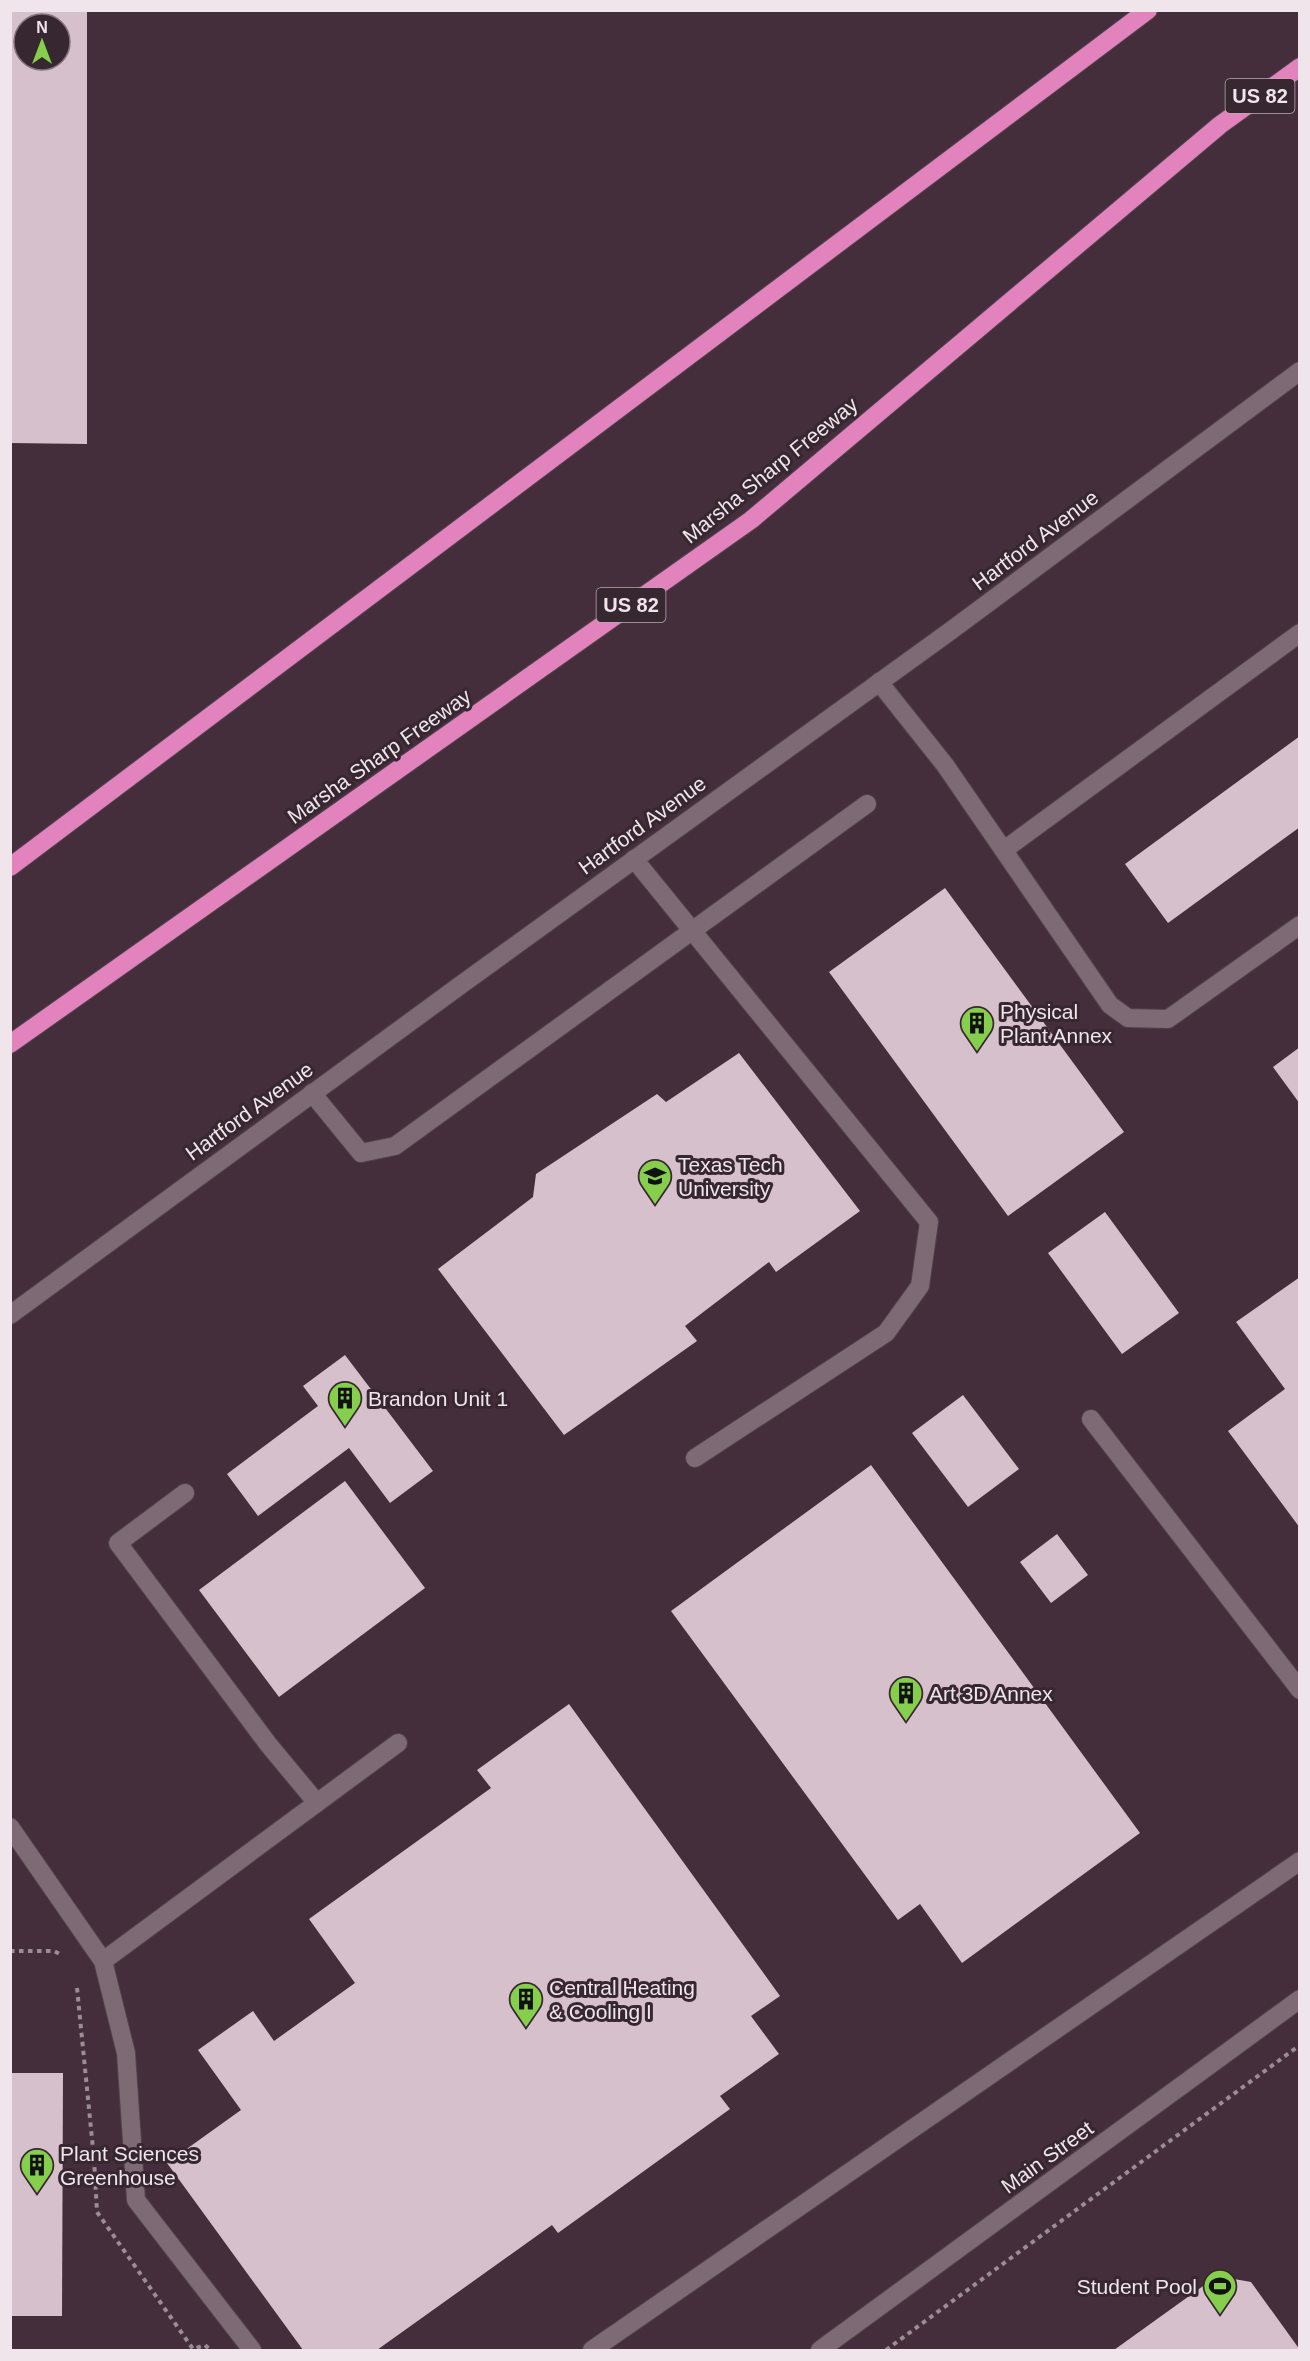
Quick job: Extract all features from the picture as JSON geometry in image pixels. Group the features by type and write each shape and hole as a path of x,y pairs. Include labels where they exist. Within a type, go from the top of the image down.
{"highway":[{"path":"10,867 1148,10"},
{"name":"Marsha Sharp Freeway","path":"10,1044 752,520 1220,125 1299,67"}],"street":[{"name":"Hartford Avenue","path":"10,1315 879,682 1299,371"},
{"path":"1004,850 1299,633"},
{"path":"879,682 945,765 1110,1005 1128,1018 1168,1019 1299,925"},
{"path":"312,1093 362,1154 395,1146 867,804"},
{"path":"634,859 929,1222 920,1286 886,1334 695,1458"},
{"path":"1091,1419 1299,1690"},
{"path":"185,1493 118,1543 268,1744 317,1803"},
{"path":"103,1961 398,1743"},
{"path":"10,1827 103,1961 126,2053 136,2200 252,2350"},
{"path":"592,2350 1299,1861"},
{"name":"Main Street","path":"820,2350 1299,1999"}],"path":[{"path":"886,2350 1299,2045"}],"shaded area":[{"name":"Texas Tech University","path":"11,11 1299,11 1299,2350 11,2350"}],"building":[{"path":"10,11 87,11 87,444 10,443"},
{"path":"1300,736 1300,827 1168,923 1125,864"},
{"name":"Physical Plant Annex","path":"945,888 1124,1132 1008,1216 829,972"},
{"path":"1300,1047 1300,1104 1273,1067"},
{"path":"739,1053 860,1211 776,1272 769,1262 685,1326 697,1341 564,1435 438,1269 533,1197 536,1174 657,1094 666,1102"},
{"path":"1105,1212 1179,1313 1122,1354 1048,1253"},
{"path":"1300,1277 1300,1528 1228,1431 1285,1389 1236,1322"},
{"name":"Brandon Unit 1","path":"345,1355 433,1471 390,1503 349,1448 258,1516 227,1474 318,1406 303,1386"},
{"path":"963,1395 1019,1469 968,1507 912,1433"},
{"name":"Art 3D Annex","path":"871,1465 1140,1833 962,1963 920,1904 898,1920 671,1611"},
{"path":"345,1481 425,1588 279,1697 199,1590"},
{"path":"1057,1534 1088,1575 1051,1603 1020,1562"},
{"name":"Central Heating & Cooling I","path":"569,1704 780,1996 751,2016 779,2054 720,2096 730,2109 558,2233 552,2225 377,2350 303,2350 167,2163 241,2110 198,2050 253,2011 274,2041 355,1983 309,1919 491,1788 477,1770"},
{"name":"Plant Sciences Greenhouse","path":"10,2073 63,2073 62,2316 10,2316"},
{"name":"Student Pool","path":"1217,2276 1251,2282 1300,2350 1114,2350"}],"place":[{"name":"Physical Plant Annex","path":"977,1052"},
{"name":"Texas Tech University","path":"655,1205"},
{"name":"Brandon Unit 1","path":"345,1427"},
{"name":"Art 3D Annex","path":"906,1722"},
{"name":"Central Heating & Cooling I","path":"526,2028"},
{"name":"Plant Sciences Greenhouse","path":"37,2194"},
{"name":"Student Pool","path":"1220,2315"}]}
